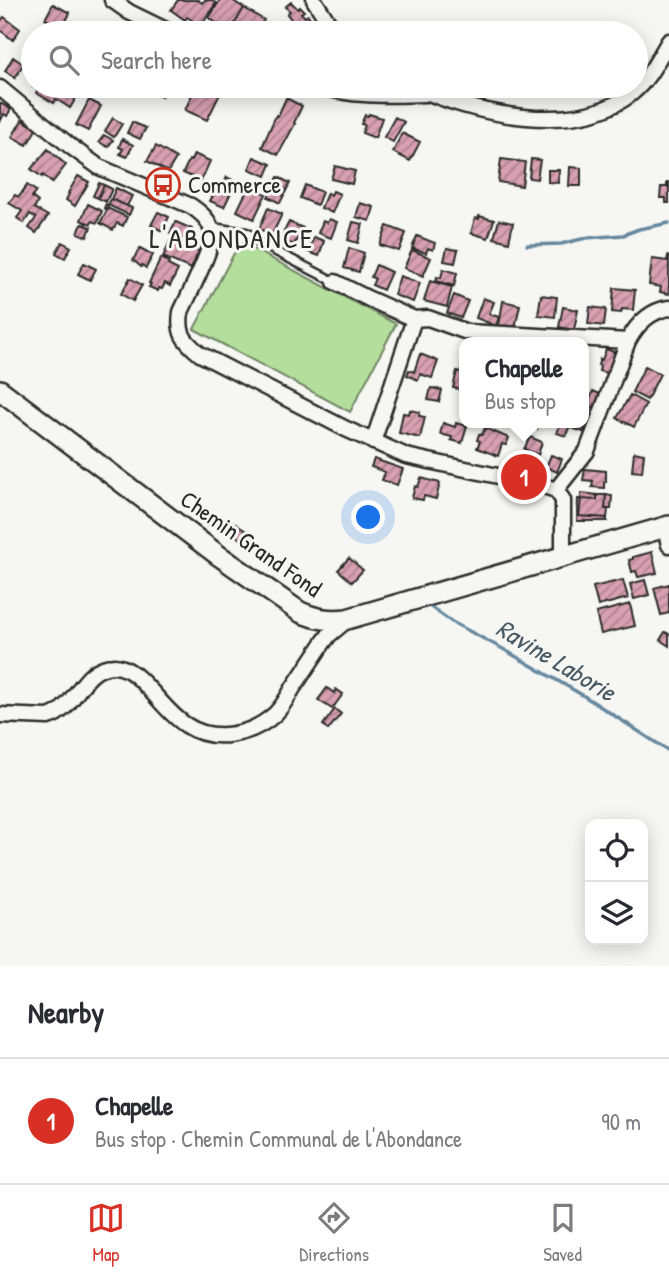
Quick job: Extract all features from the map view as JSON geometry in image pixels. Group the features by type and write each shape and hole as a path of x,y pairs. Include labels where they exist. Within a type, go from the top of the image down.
{"street":[{"path":"112,0 147,21"},
{"path":"314,0 327,21"},
{"path":"648,76 669,41"},
{"path":"0,88 99,167 191,206 208,221 212,231 211,244 181,312 179,323 181,333 188,344 200,354 406,456 556,490 563,500 565,556"},
{"path":"443,98 497,114 544,118 598,112 624,98"},
{"path":"212,231 246,236"},
{"path":"335,282 414,319 428,318 467,332 556,337"},
{"path":"556,490 587,451 634,330 653,312 669,308"},
{"path":"373,442 414,319"},
{"path":"589,339 628,341"},
{"name":"Chemin Grand Fond","path":"0,390 218,555 300,612 314,618 329,621 347,619 565,556 668,532"},
{"path":"0,716 54,716 88,678 105,667 119,666 141,681 185,724 199,732 225,736 240,733 275,714 323,643 336,628 348,621 347,619"}],"lane":[{"path":"246,236 335,282"}],"green space":[{"path":"240,242 396,324 350,412 194,329"}],"building":[{"path":"178,0 198,0 202,3 211,0 216,3 204,21 193,21 187,17 185,20 171,10"},
{"path":"220,0 232,0 244,8 236,21 214,21 209,18"},
{"path":"291,2 298,9 300,7 304,11 301,13 305,17 308,15 310,21 292,21 287,14 290,11 285,7"},
{"path":"53,4 70,13 66,21 45,19"},
{"path":"244,8 264,20 263,21 236,21"},
{"path":"4,17 20,29 13,40 0,30 0,22"},
{"path":"13,57 21,63 15,78 5,71"},
{"path":"45,98 76,98 70,108 56,99 54,103"},
{"path":"190,98 218,98 207,120 185,110"},
{"path":"286,98 302,106 278,155 262,147"},
{"path":"89,100 101,106 88,131 76,125"},
{"path":"0,103 11,109 7,116 4,114 0,122"},
{"path":"365,115 382,118 375,138 362,133 365,125 361,124"},
{"path":"395,117 404,122 393,142 384,137"},
{"path":"113,118 122,124 114,137 105,131"},
{"path":"22,120 37,128 27,145 12,137"},
{"path":"132,122 146,128 140,139 127,133"},
{"path":"402,133 420,142 410,161 393,152"},
{"path":"104,135 113,140 108,147 99,142"},
{"path":"122,139 133,145 127,157 120,154 123,149 119,147"},
{"path":"156,146 176,158 168,172 147,161"},
{"path":"48,149 66,165 52,183 31,169"},
{"path":"194,154 210,161 201,181 183,173"},
{"path":"254,157 271,164 266,176 249,169"},
{"path":"501,159 525,162 522,186 498,182"},
{"path":"531,159 540,160 537,179 529,178"},
{"path":"335,166 355,171 352,184 331,179"},
{"path":"570,167 581,168 581,186 569,186"},
{"path":"548,170 559,170 558,183 548,182"},
{"path":"78,176 89,182 75,206 66,200"},
{"path":"227,177 236,182 224,207 210,201 219,184 223,186"},
{"path":"278,177 290,183 280,203 268,197"},
{"path":"667,182 669,203 666,203 666,198 660,198 661,187 667,187"},
{"path":"99,183 104,185 98,198 93,196"},
{"path":"27,185 36,191 32,197 38,202 34,208 48,216 36,233 29,228 36,218 30,214 24,223 17,218 22,211 9,203 15,195 19,197"},
{"path":"104,185 112,189 106,202 98,198"},
{"path":"305,185 322,192 317,205 300,198"},
{"path":"249,186 266,194 254,219 237,211"},
{"path":"116,188 132,196 127,206 111,199"},
{"path":"333,191 340,194 332,213 321,208 327,193 331,195"},
{"path":"111,199 132,208 129,215 108,205"},
{"path":"360,203 374,207 370,221 356,217"},
{"path":"88,204 102,211 97,223 81,220"},
{"path":"106,204 107,208 127,217 123,226 117,223 113,230 100,223 107,210 104,208"},
{"path":"268,208 282,214 272,235 259,229"},
{"path":"158,212 169,217 162,231 151,225"},
{"path":"479,216 494,220 488,238 471,233 475,218 479,219"},
{"path":"329,219 337,222 331,238 318,233 323,221 327,223"},
{"path":"499,220 513,223 509,242 494,238"},
{"path":"176,222 192,229 186,241 170,233"},
{"path":"289,222 303,228 294,245 280,239"},
{"path":"353,222 363,224 358,243 348,240"},
{"path":"82,224 91,227 87,237 78,233"},
{"path":"387,226 406,233 399,251 380,245"},
{"path":"417,236 435,243 433,250 428,248 426,253 412,248"},
{"path":"314,237 324,241 319,256 308,252"},
{"path":"170,241 199,251 191,269 163,257"},
{"path":"62,242 71,247 65,258 56,253"},
{"path":"140,248 153,255 146,268 133,260"},
{"path":"349,248 364,253 359,272 344,268"},
{"path":"447,248 458,250 455,263 444,261"},
{"path":"412,250 431,258 423,276 404,268"},
{"path":"668,256 669,294 660,292 661,287 649,285 652,259 667,261"},
{"path":"161,258 178,270 170,286 165,283 158,291 149,287 149,283"},
{"path":"84,263 96,269 90,280 78,274"},
{"path":"376,265 391,272 383,290 372,285 375,279 371,277"},
{"path":"443,269 457,273 454,286 436,281 437,277 441,278"},
{"path":"400,276 420,283 413,302 394,295"},
{"path":"130,278 142,285 133,301 121,294"},
{"path":"430,281 452,287 447,307 424,301"},
{"path":"614,288 635,290 633,310 612,312"},
{"path":"454,295 468,301 461,318 447,313"},
{"path":"541,295 557,297 555,317 538,315"},
{"path":"483,298 494,302 489,314 499,317 496,326 476,318"},
{"path":"503,301 520,305 515,328 499,326"},
{"path":"563,307 578,310 574,330 559,327"},
{"path":"590,307 606,309 604,326 588,324"},
{"path":"606,349 617,353 610,374 599,371 598,365"},
{"path":"420,354 438,361 432,378 420,374 418,380 407,375 409,370 414,372"},
{"path":"645,366 660,374 647,400 632,392"},
{"path":"457,371 459,372 459,389 453,388"},
{"path":"431,388 442,390 439,402 428,400"},
{"path":"593,391 600,394 598,399 601,400 597,409 589,406"},
{"path":"630,395 646,404 634,427 617,418"},
{"path":"410,410 420,412 419,416 425,417 420,438 399,433 403,413 409,414"},
{"path":"443,423 455,427 456,423 459,424 459,428 466,428 462,443 440,434"},
{"path":"485,428 509,438 506,445 502,444 498,456 477,448 479,434 482,435"},
{"path":"559,428 569,428 566,436 557,433"},
{"path":"530,437 542,442 538,455 524,449"},
{"path":"634,452 644,454 642,472 632,471"},
{"path":"551,455 562,459 557,472 546,467"},
{"path":"374,459 403,469 397,485 382,480 385,472 371,467"},
{"path":"585,469 606,471 604,488 592,487 593,481 583,480"},
{"path":"421,478 440,483 436,499 424,496 423,500 412,498 415,486 418,487"},
{"path":"581,493 597,495 597,500 581,499"},
{"path":"597,495 606,495 607,518 579,516 581,499 597,500"},
{"path":"606,495 612,496 611,509 605,509"},
{"path":"578,499 581,499 579,516 607,518 607,521 577,521"},
{"path":"226,518 254,536 249,544 221,527"},
{"path":"652,552 657,573 638,577 636,571 632,572 629,560"},
{"path":"349,558 363,570 352,582 338,570"},
{"path":"623,580 628,598 598,606 593,587"},
{"path":"645,580 649,595 634,599 630,584"},
{"path":"669,584 669,613 661,615 654,588"},
{"path":"630,604 635,626 601,634 596,613"},
{"path":"665,632 669,634 669,646 660,640"},
{"path":"327,688 334,693 336,689 343,694 332,709 318,700"},
{"path":"335,709 341,714 328,730 323,725"}],"waterway":[{"path":"527,245 561,244 586,238 623,235 669,223"},
{"name":"Ravine Laborie","path":"425,603 452,622 584,696 669,751"}],"place":[{"name":"Commerce","path":"163,185"},
{"name":"Chapelle","path":"524,477"}],"district":[{"name":"L'ABONDANCE","path":"232,238"}]}
